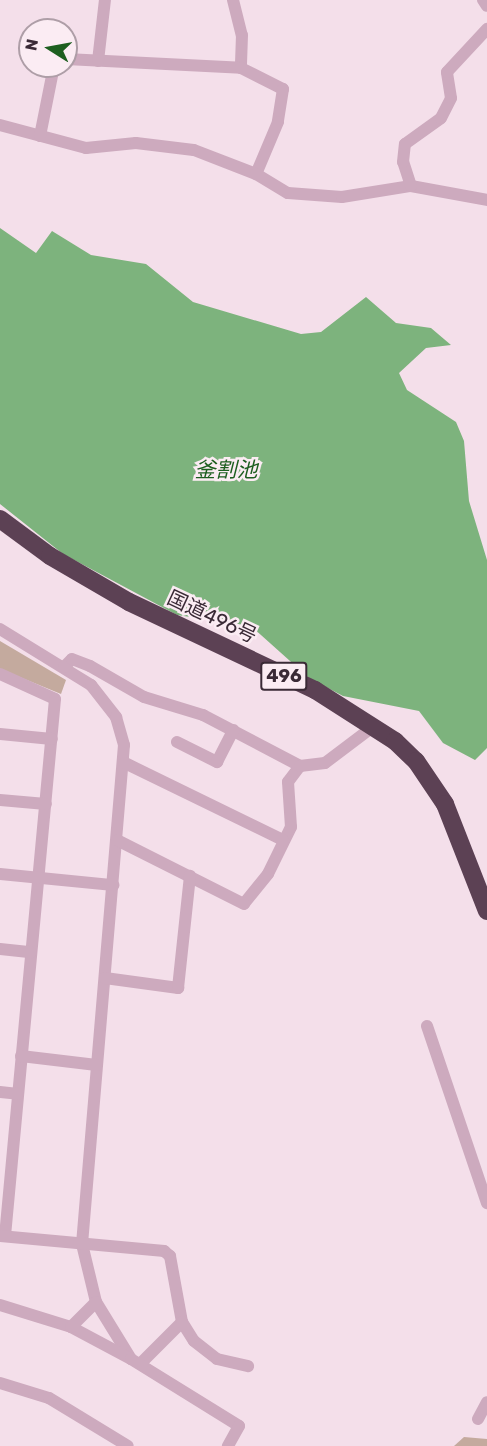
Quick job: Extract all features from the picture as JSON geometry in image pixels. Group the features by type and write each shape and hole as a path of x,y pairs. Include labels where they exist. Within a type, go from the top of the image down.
{"highway":[{"name":"国道496号","path":"0,519 50,556 129,602 315,690 374,726 416,761 432,782 445,804 487,911"}],"street":[{"path":"98,61 105,0"},
{"path":"232,0 242,35 241,68"},
{"path":"483,0 487,6"},
{"path":"411,186 403,162 405,144 441,118 451,98 447,72 487,29"},
{"path":"78,60 241,68 283,89 279,122 256,174"},
{"path":"40,136 52,78"},
{"path":"0,125 86,148 164,144 194,150 256,174 288,193 312,197 342,197 411,186 487,200"},
{"path":"0,629 91,685 108,704 121,730 125,763 112,885 82,1244 96,1302 135,1361"},
{"path":"64,667 72,659 90,666 144,697 203,715 300,766 325,763 374,726"},
{"path":"0,674 55,699 40,878 2,1236 164,1251 170,1256 182,1322 194,1341 217,1359 248,1366"},
{"path":"177,742 217,762 233,730"},
{"path":"0,734 52,738"},
{"path":"125,763 283,840"},
{"path":"117,840 244,904 268,874 291,827 288,782 300,766"},
{"path":"0,800 46,804"},
{"path":"0,874 112,885"},
{"path":"105,978 178,988 190,876"},
{"path":"0,949 31,952"},
{"path":"427,1026 487,1203"},
{"path":"21,1056 96,1065"},
{"path":"0,1092 18,1094"},
{"path":"71,1327 96,1302"},
{"path":"0,1305 71,1327 135,1361 240,1426 228,1446"},
{"path":"135,1361 182,1322"},
{"path":"0,1383 49,1398 128,1446"},
{"path":"478,1419 487,1402"}],"shaded area":[{"path":"0,641 66,680 61,694 0,669"},
{"path":"464,1437 487,1439 487,1446 454,1446"}],"water":[{"name":"釜割池","path":"0,228 36,253 52,231 91,255 146,264 193,302 301,334 321,332 366,297 396,323 431,328 451,345 426,348 399,373 407,390 456,422 464,441 469,501 487,560 487,748 475,760 443,743 419,711 343,696 309,678 251,626 177,615 63,554 0,504"}]}
